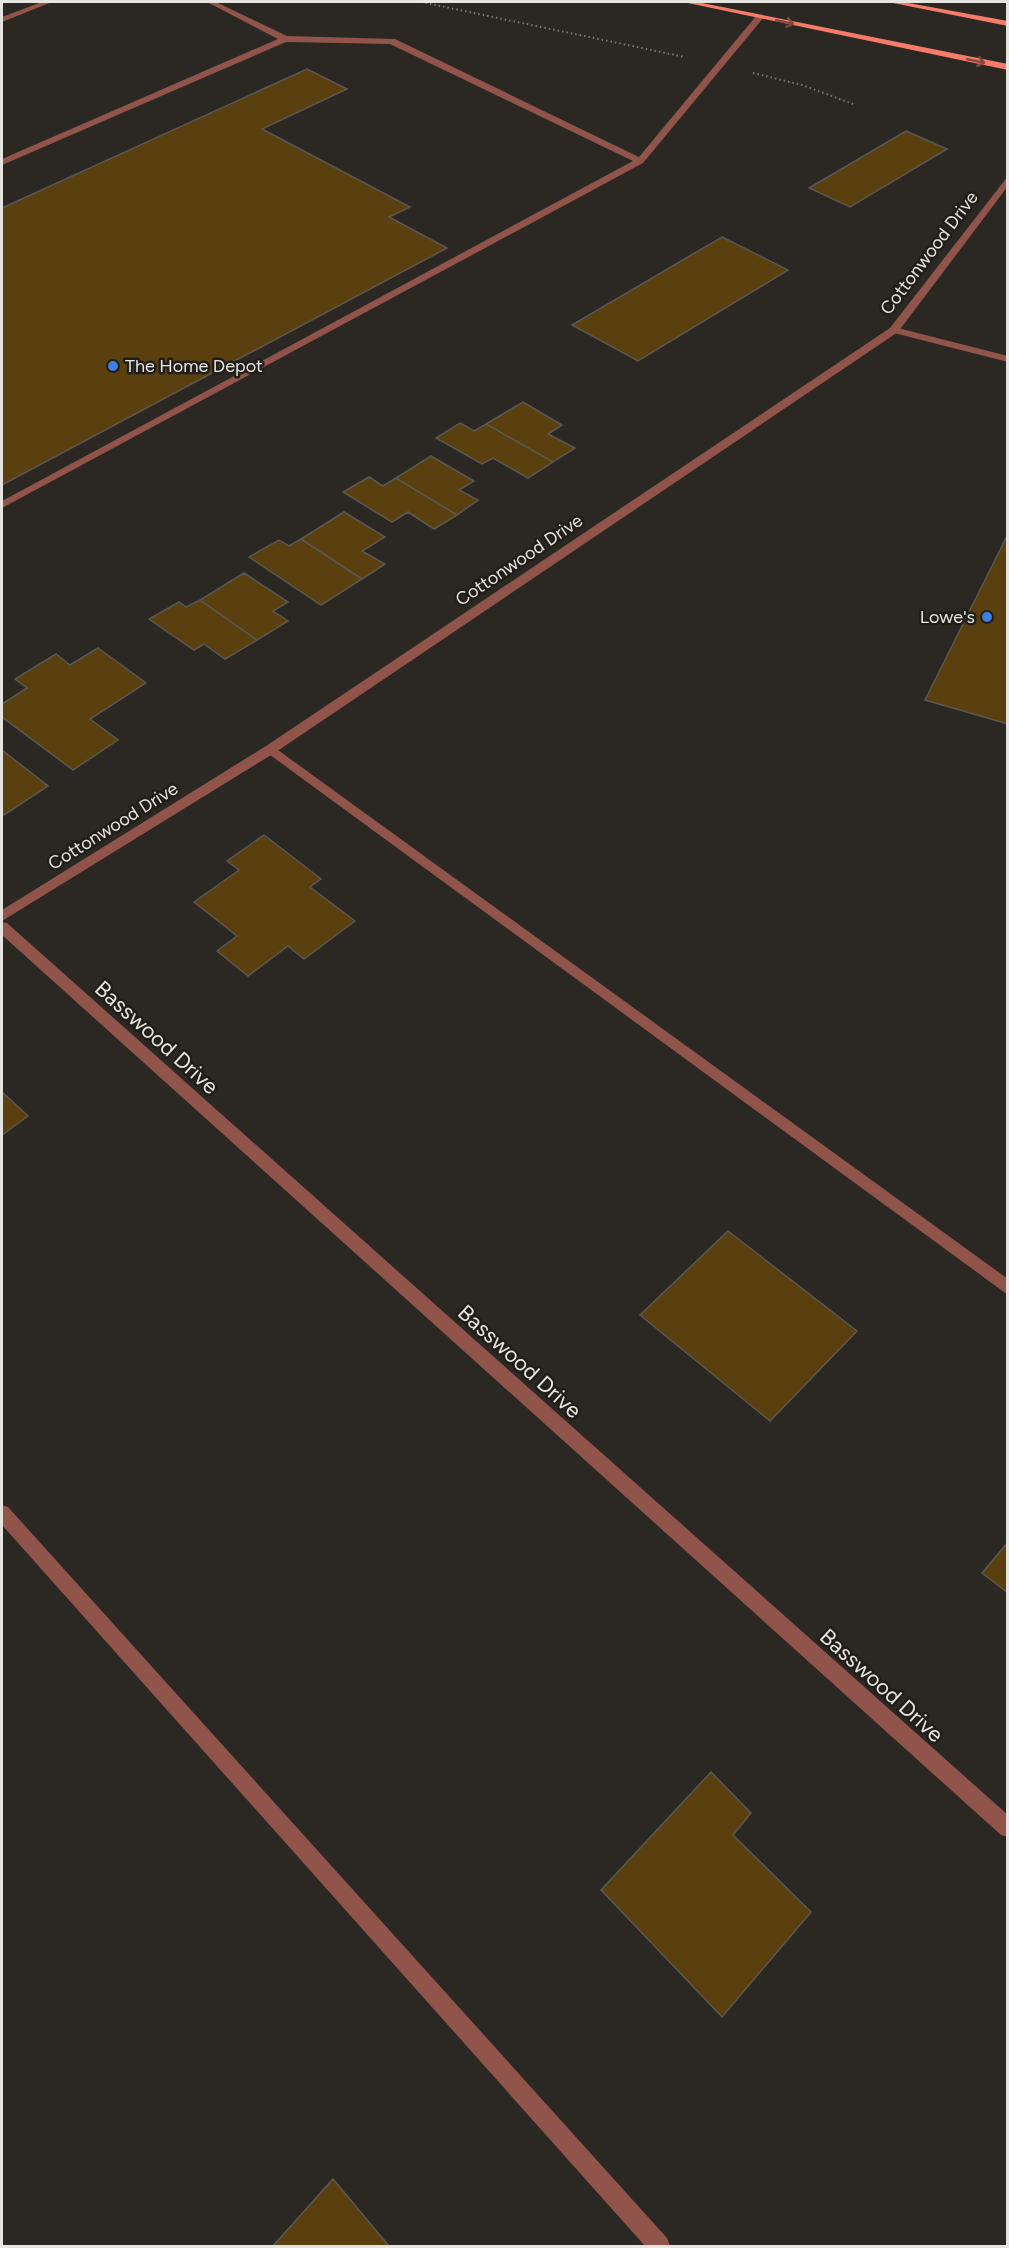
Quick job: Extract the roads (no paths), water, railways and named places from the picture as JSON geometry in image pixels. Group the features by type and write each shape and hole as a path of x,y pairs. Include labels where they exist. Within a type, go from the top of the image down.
{"main road":[{"path":"687,2 1008,67"},
{"path":"892,2 1008,24"}],"street":[{"path":"2,20 48,2"},
{"path":"211,2 285,39"},
{"path":"2,505 640,161 760,16"},
{"path":"2,162 285,39 392,41 640,161"},
{"name":"Cottonwood Drive","path":"2,916 271,749 894,330 1008,179"},
{"path":"894,330 1008,359"},
{"path":"271,749 1008,1288"},
{"name":"Basswood Drive","path":"2,927 1008,1828"},
{"path":"2,1514 658,2247"}],"place":[{"name":"The Home Depot","path":"113,366"},
{"name":"Lowe's","path":"987,617"}]}
